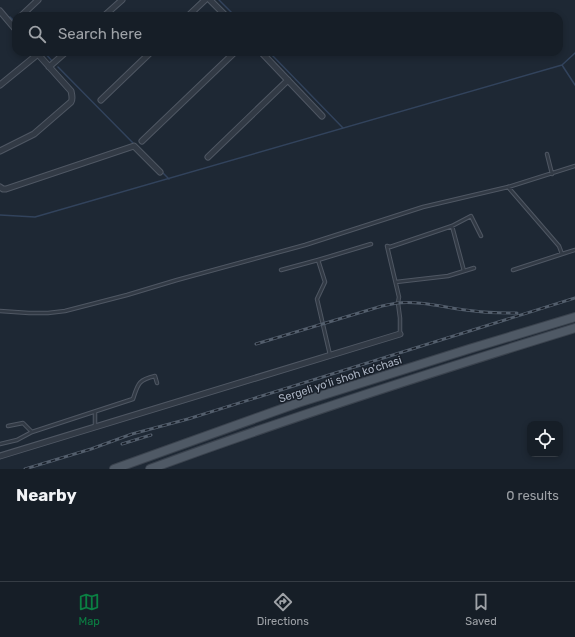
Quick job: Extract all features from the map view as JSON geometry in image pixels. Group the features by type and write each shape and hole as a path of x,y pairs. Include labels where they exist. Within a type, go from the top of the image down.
{"main road":[{"name":"Sergeli yo‘li shoh ko‘chasi","path":"114,469 298,404 469,349 575,317"},
{"name":"Sergeli yo‘li shoh ko‘chasi","path":"150,469 300,415 575,328"}],"street":[{"path":"25,12 38,0"},
{"path":"108,12 122,0"},
{"path":"192,12 205,0"},
{"path":"210,0 222,12"},
{"path":"0,11 12,25"},
{"path":"0,85 34,56"},
{"path":"0,151 34,134 72,100 71,91 40,56"},
{"path":"49,67 61,56"},
{"path":"101,100 147,56"},
{"path":"142,141 230,56"},
{"path":"264,56 322,116"},
{"path":"208,157 288,80"},
{"path":"0,187 6,189 134,146 160,172"},
{"path":"0,456 400,334"}],"lane":[{"path":"547,154 552,174"},
{"path":"0,311 48,313 65,311 305,244 423,207 508,187 575,166"},
{"path":"508,187 559,246 562,254"},
{"path":"400,334 398,303 400,297 386,246 390,247 452,226 471,216 481,236"},
{"path":"452,226 464,271"},
{"path":"281,270 371,244"},
{"path":"513,270 575,250"},
{"path":"318,260 325,282 317,299 330,355"},
{"path":"396,282 448,276 474,268"},
{"path":"0,444 17,440 32,432 133,399 138,384 145,378 155,376 157,383"},
{"path":"95,412 95,428"},
{"path":"8,426 23,423 32,432"}],"waterway":[{"path":"219,0 231,12"},
{"path":"0,215 35,217 562,65 575,53"},
{"path":"48,56 52,61"},
{"path":"273,56 343,128"},
{"path":"562,65 575,85"},
{"path":"58,67 135,145"},
{"path":"161,171 169,179"}],"railway":[{"path":"25,469 91,449 132,434 188,419 575,298"},
{"path":"256,344 382,306 397,303 406,302 485,312 517,313"},
{"path":"122,444 151,435"}]}
